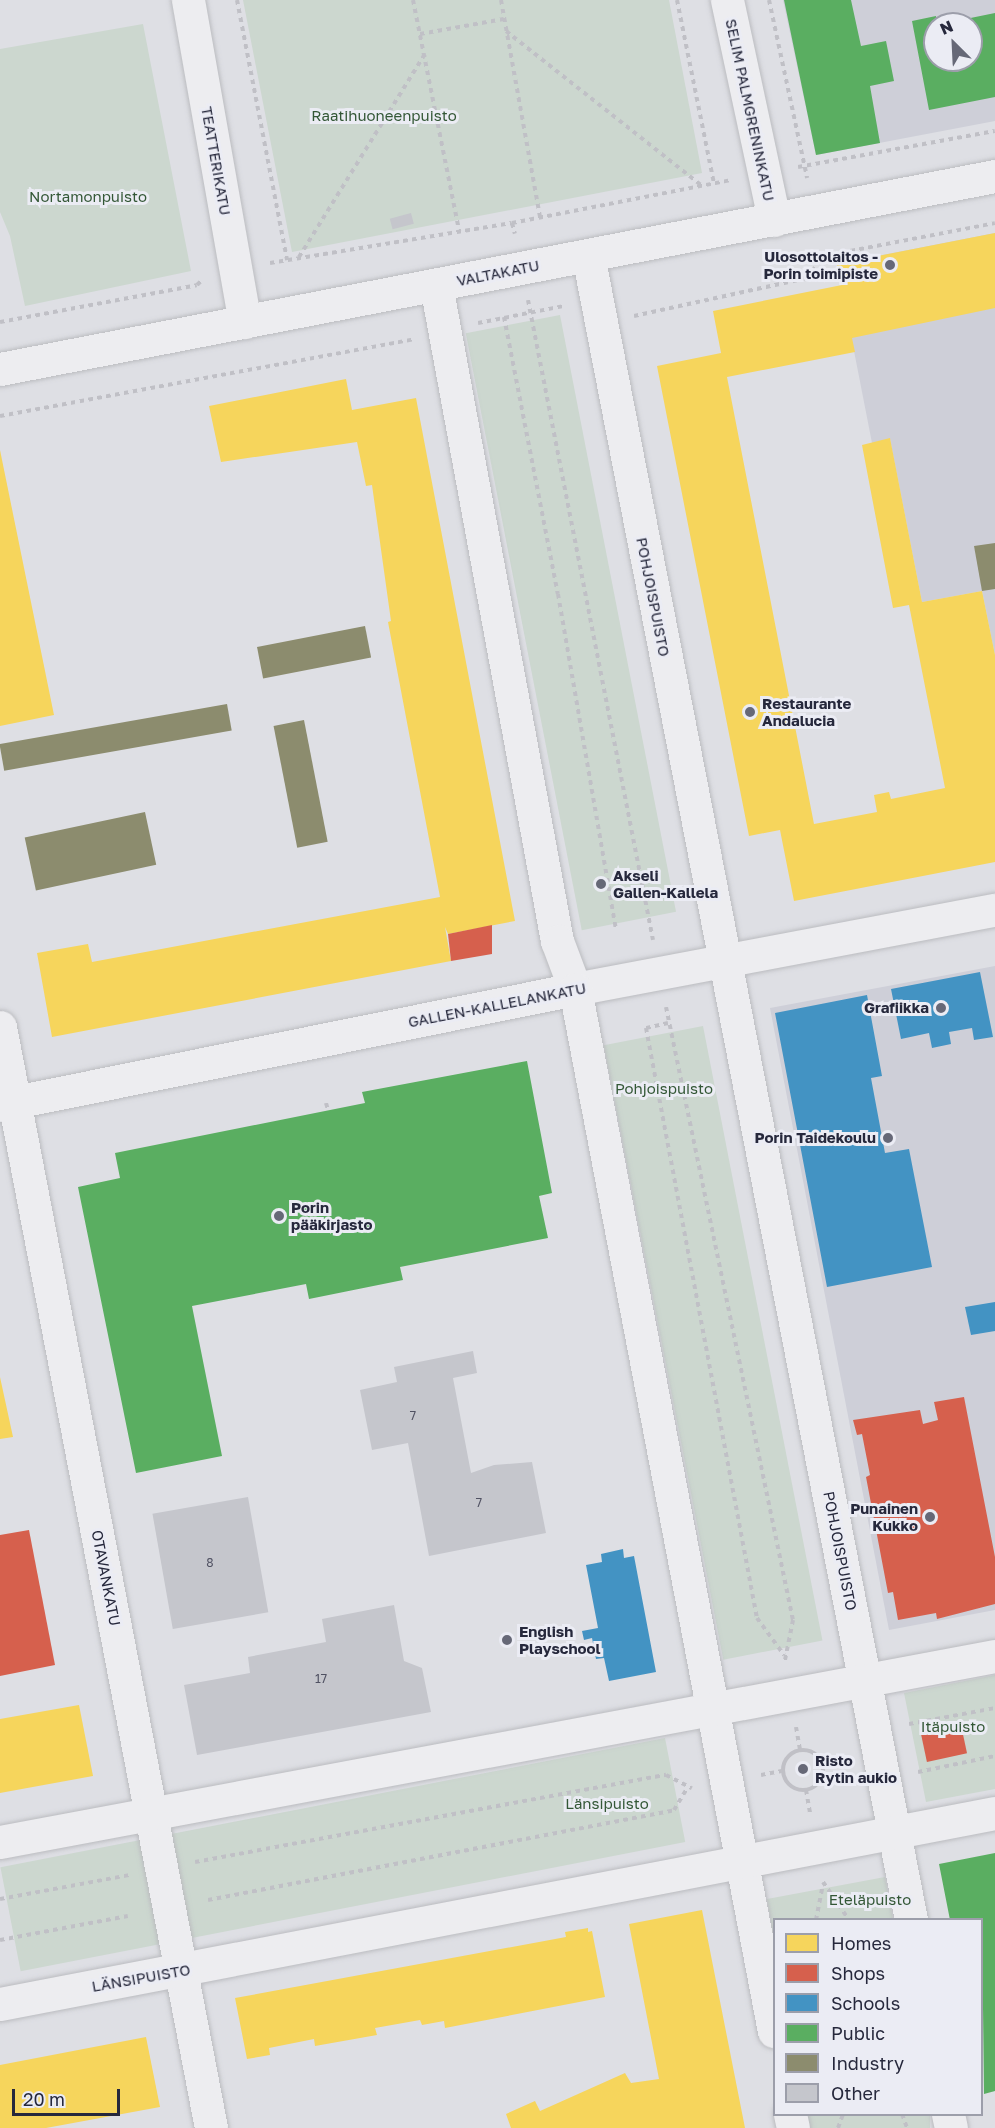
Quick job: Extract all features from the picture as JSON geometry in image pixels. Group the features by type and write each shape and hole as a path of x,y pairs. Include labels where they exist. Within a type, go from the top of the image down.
{"street":[{"name":"TEATTERIKATU","path":"188,0 245,322"},
{"name":"SELIM PALMGRENINKATU","path":"728,0 774,220"},
{"name":"VALTAKATU","path":"0,369 995,176"},
{"name":"POHJOISPUISTO","path":"588,255 894,1832"},
{"path":"436,285 557,942 575,989 773,2026"},
{"name":"GALLEN-KALLELANKATU","path":"7,1103 575,989 995,910"},
{"name":"OTAVANKATU","path":"0,1027 7,1103 211,2128"},
{"path":"0,1842 866,1682 995,1656"},
{"path":"910,1918 894,1832 995,1813"},
{"name":"LÄNSIPUISTO","path":"0,2004 894,1832"}],"path":[{"path":"237,0 287,260"},
{"path":"413,0 459,231"},
{"path":"501,0 540,217"},
{"path":"677,0 714,183"},
{"path":"769,0 824,256"},
{"path":"420,34 504,18"},
{"path":"507,31 702,186"},
{"path":"299,258 425,54"},
{"path":"0,322 197,285 207,273 540,217 995,131"},
{"path":"0,416 444,332 504,317 568,306 598,314 628,317 807,278 824,256 995,222"},
{"path":"530,312 668,1023 793,1620 784,1655 800,1750"},
{"path":"504,317 558,594 616,930"},
{"path":"668,1023 646,1028 757,1618 784,1655"},
{"path":"326,1103 328,1110"},
{"path":"800,1750 812,1752 821,1761 823,1773 817,1784 806,1790 793,1787 782,1771 789,1755 800,1750"},
{"path":"914,1772 995,1756"},
{"path":"0,1899 666,1775 687,1788 782,1771"},
{"path":"208,1900 674,1810 687,1788"},
{"path":"816,1918 823,1884"},
{"path":"0,1940 128,1916"}],"shaded area":[{"path":"783,0 995,0 995,121 816,155"},
{"path":"995,233 995,655 982,591 922,602 890,439 872,443 837,264"},
{"name":"Porin Taidekoulu","path":"995,966 995,1610 889,1630 770,1008"}],"green space":[{"name":"Raatihuoneenpuisto","path":"243,0 669,0 702,173 292,252"},
{"name":"Nortamonpuisto","path":"143,24 191,271 25,306 10,236 0,212 0,49"},
{"path":"560,315 676,912 582,930 466,333"},
{"name":"Pohjoispuisto","path":"703,1026 822,1640 723,1660 604,1045"},
{"name":"Itäpuisto","path":"995,1675 995,1789 926,1802 904,1693"},
{"name":"Länsipuisto","path":"665,1738 685,1842 21,1971 0,1867"},
{"name":"Eteläpuisto","path":"885,1877 893,1918 773,1918 773,1933 767,1899"},
{"path":"808,2116 930,2116 930,2128 808,2128"}],"building: Homes":[{"path":"995,233 995,308 852,338 855,352 727,377 814,824 877,812 874,795 889,792 891,799 945,788 909,605 893,608 862,445 890,438 922,602 982,591 995,655 995,862 794,901 780,830 749,836 657,366 721,353 713,311 842,285 837,264"},
{"path":"346,379 352,410 416,398 515,921 448,934 445,927 451,961 52,1037 37,953 88,944 92,962 440,897 388,622 391,621 372,485 366,486 357,442 221,462 209,406"},
{"path":"0,450 54,715 0,726"},
{"path":"0,1377 13,1437 0,1439"},
{"path":"79,1705 93,1776 0,1793 0,1719"},
{"path":"702,1910 745,2128 511,2128 506,2114 535,2101 540,2111 625,2073 631,2083 659,2079 629,1924"},
{"path":"588,1928 588,1932 592,1931 605,1997 445,2028 444,2021 422,2025 420,2020 375,2028 377,2035 315,2046 314,2039 269,2048 270,2055 247,2059 235,1998 566,1937 565,1932"},
{"path":"146,2037 160,2107 46,2128 0,2128 0,2065"}],"building: Shops":[{"path":"492,925 492,954 451,961 448,934"},
{"name":"Punainen Kukko","path":"964,1397 995,1557 995,1604 937,1619 936,1613 898,1620 893,1592 888,1593 866,1477 870,1475 862,1434 857,1435 853,1420 920,1410 923,1424 938,1420 934,1402"},
{"path":"29,1530 55,1665 0,1676 0,1535"},
{"path":"961,1725 967,1753 927,1762 921,1734"}],"building: Schools":[{"name":"Grafiikka","path":"980,972 993,1037 974,1040 972,1028 949,1032 951,1044 932,1048 929,1033 901,1039 891,989"},
{"path":"867,995 882,1076 871,1078 885,1153 909,1149 932,1267 827,1287 775,1013"},
{"path":"995,1302 995,1331 971,1335 965,1307"},
{"path":"623,1549 624,1558 634,1556 656,1672 609,1681 604,1658 596,1659 592,1638 584,1640 582,1631 598,1628 586,1565 602,1562 601,1554"}],"building: Public":[{"path":"784,0 851,0 861,46 886,41 894,81 870,86 880,143 816,155"},
{"path":"995,13 995,97 929,110 912,21 923,19 923,72 983,72 983,15"},
{"path":"527,1061 552,1193 539,1196 548,1238 400,1267 403,1280 309,1299 306,1284 192,1306 222,1456 136,1473 78,1187 120,1178 115,1153 365,1103 362,1092"},
{"path":"995,1853 995,2091 984,2094 983,1918 950,1918 939,1864"}],"building: Industry":[{"path":"995,543 995,589 982,591 974,546"},
{"path":"365,626 371,657 263,678 257,647"},
{"path":"227,704 232,731 4,771 0,744"},
{"path":"304,720 328,842 297,848 274,726"},
{"path":"145,812 156,865 36,890 25,838"}],"building: Other":[{"path":"411,213 414,224 393,229 390,219"},
{"path":"473,1351 477,1373 453,1378 471,1473 494,1465 532,1462 546,1533 429,1556 408,1443 372,1450 360,1390 397,1382 394,1367"},
{"path":"248,1497 268,1612 173,1629 152,1514"},
{"path":"394,1605 404,1661 422,1668 431,1712 197,1755 184,1685 250,1673 248,1657 326,1642 322,1619"}],"place":[{"name":"Ulosottolaitos - Porin toimipiste","path":"890,265"},
{"name":"Restaurante Andalucia","path":"750,712"},
{"name":"Akseli Gallen-Kallela","path":"601,884"},
{"name":"Grafiikka","path":"941,1008"},
{"name":"Porin Taidekoulu","path":"888,1138"},
{"name":"Porin pääkirjasto","path":"279,1216"},
{"name":"Punainen Kukko","path":"930,1517"},
{"name":"English Playschool","path":"507,1640"},
{"name":"Risto Rytin aukio","path":"803,1769"}]}
